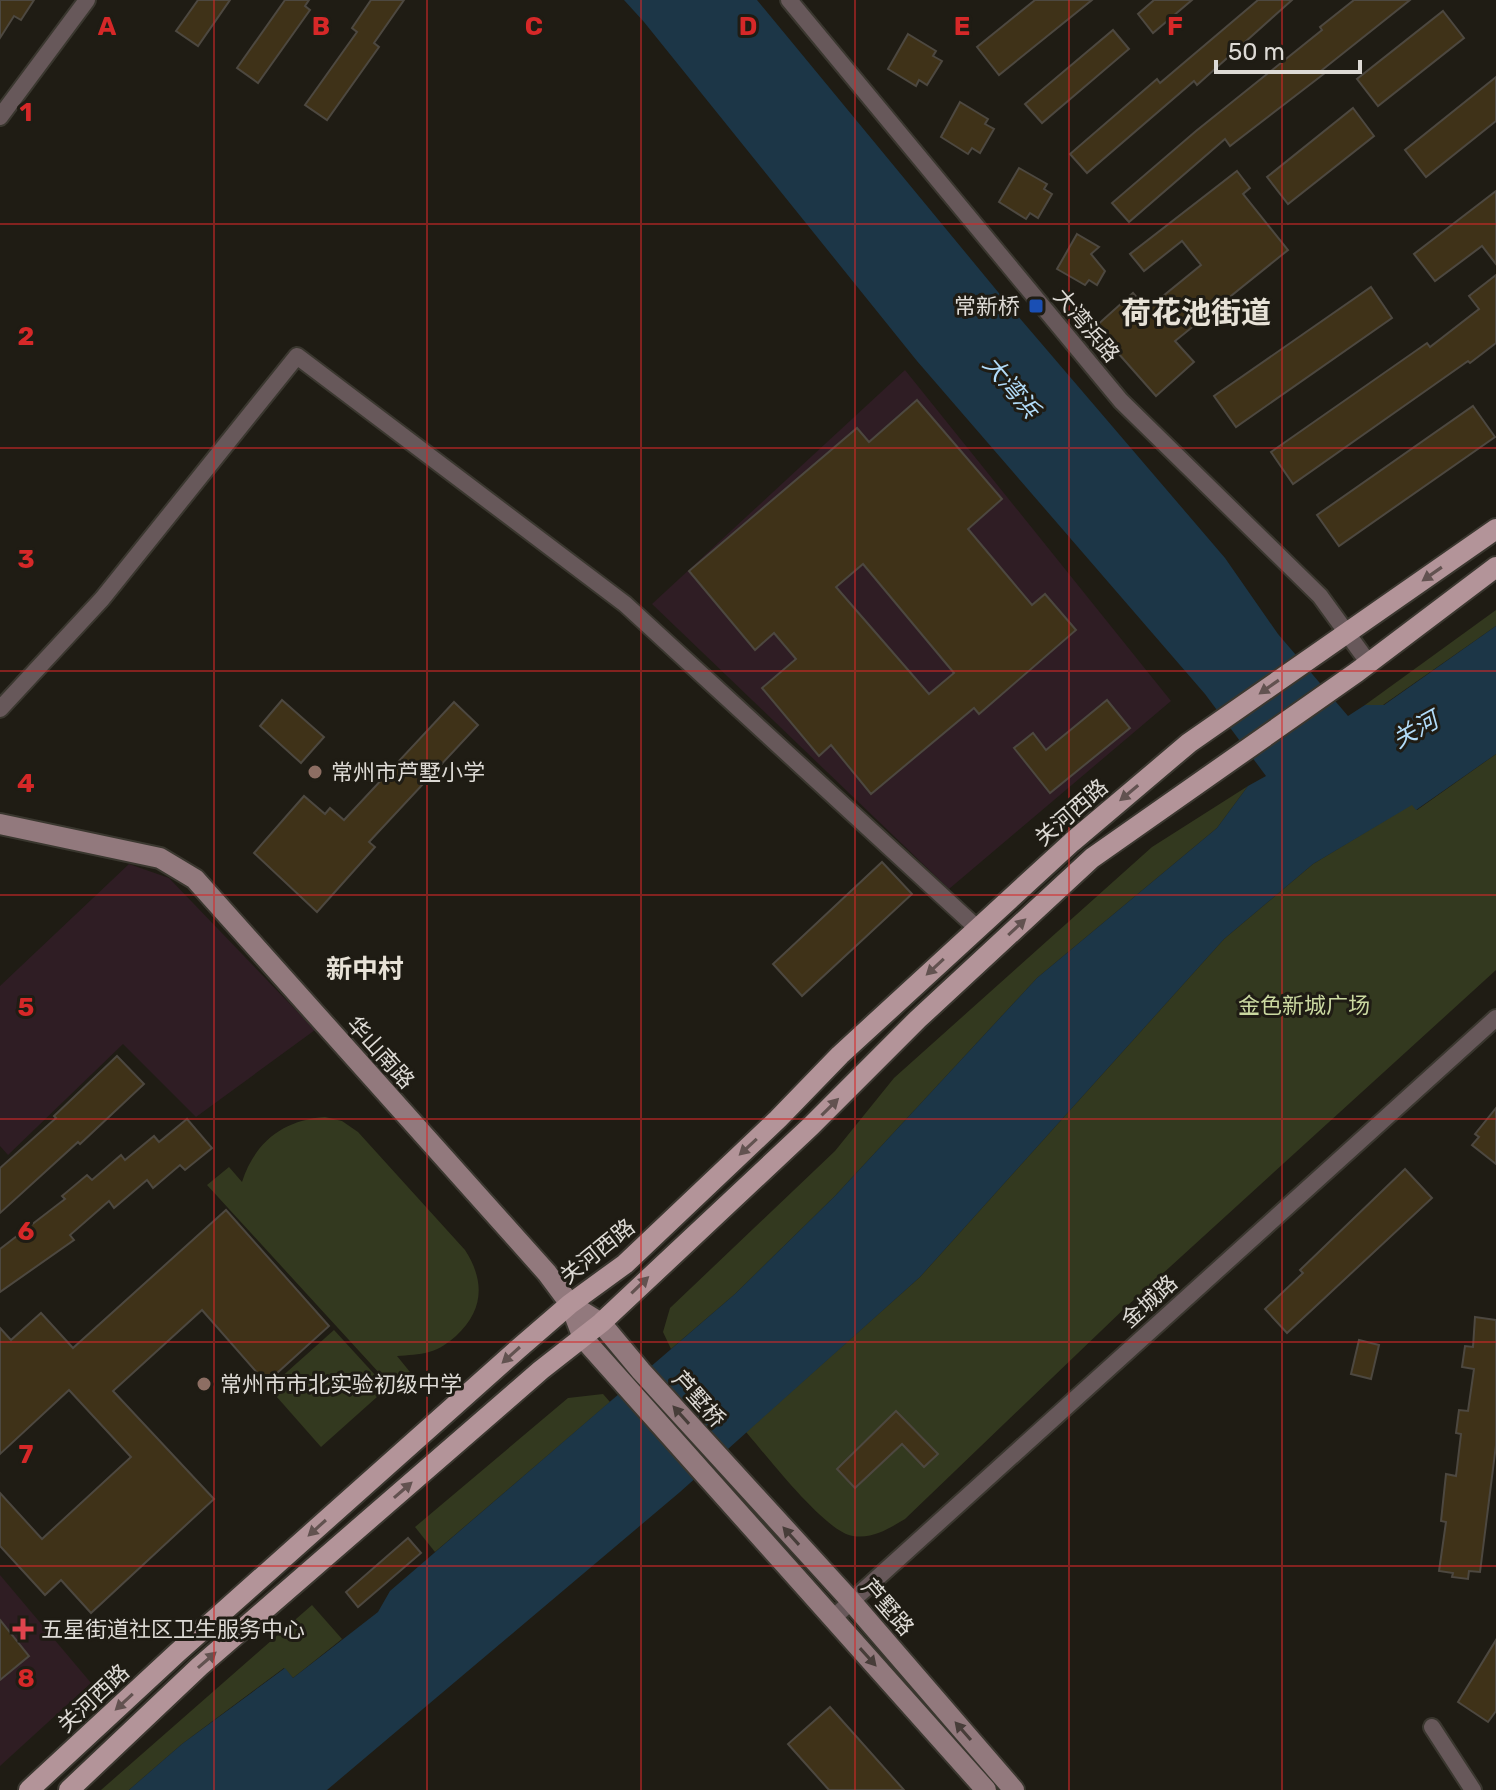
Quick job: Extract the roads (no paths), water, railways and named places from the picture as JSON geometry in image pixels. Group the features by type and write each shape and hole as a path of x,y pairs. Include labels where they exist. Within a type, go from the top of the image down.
{"main road":[{"path":"1340,638 1496,529"},
{"path":"69,1790 200,1666 541,1370 601,1323 811,1126 918,1019 1092,858 1362,667 1496,567"},
{"name":"关河西路","path":"29,1790 178,1652 570,1304 625,1264 778,1119 840,1055 1079,835 1189,743 1340,638"},
{"name":"华山南路","path":"0,824 160,858 195,879 547,1273 570,1304"},
{"path":"570,1304 601,1323 633,1377"},
{"path":"570,1304 583,1338 633,1377"},
{"name":"芦墅桥","path":"633,1377 721,1459"},
{"name":"芦墅桥","path":"633,1377 704,1474 833,1618"},
{"name":"芦墅路","path":"721,1459 851,1601 1014,1790"},
{"path":"833,1618 986,1790"}],"street":[{"path":"0,117 87,0"},
{"name":"大湾浜路","path":"789,0 1121,401 1320,596 1340,638 1362,667"},
{"path":"0,709 102,599 297,356 625,604 977,928"},
{"name":"金城路","path":"833,1618 1496,1018"},
{"path":"1432,1727 1473,1790"}],"water":[{"path":"624,0 757,0 1017,315 1225,558 1278,634 1348,716 1365,705 1384,705 1496,626 1496,754 1416,810 1412,805 1313,864 1224,939 920,1277 680,1492 327,1790 129,1790 182,1744 285,1668 293,1678 378,1612 390,1591 735,1294 835,1196 1037,978 1217,828 1248,786 1266,776 1205,694 917,361"}],"place":[{"name":"常新桥","path":"1036,306"},
{"name":"常州市芦墅小学","path":"315,772"},
{"name":"常州市市北实验初级中学","path":"204,1384"},
{"name":"五星街道社区卫生服务中心","path":"23,1629"}],"district":[{"name":"荷花池街道","path":"1196,313"},
{"name":"新中村","path":"365,969"}],"water label":[{"name":"大湾浜","path":"1011,387"},
{"name":"关河","path":"1415,730"}],"park label":[{"name":"金色新城广场","path":"1304,1005"}]}
